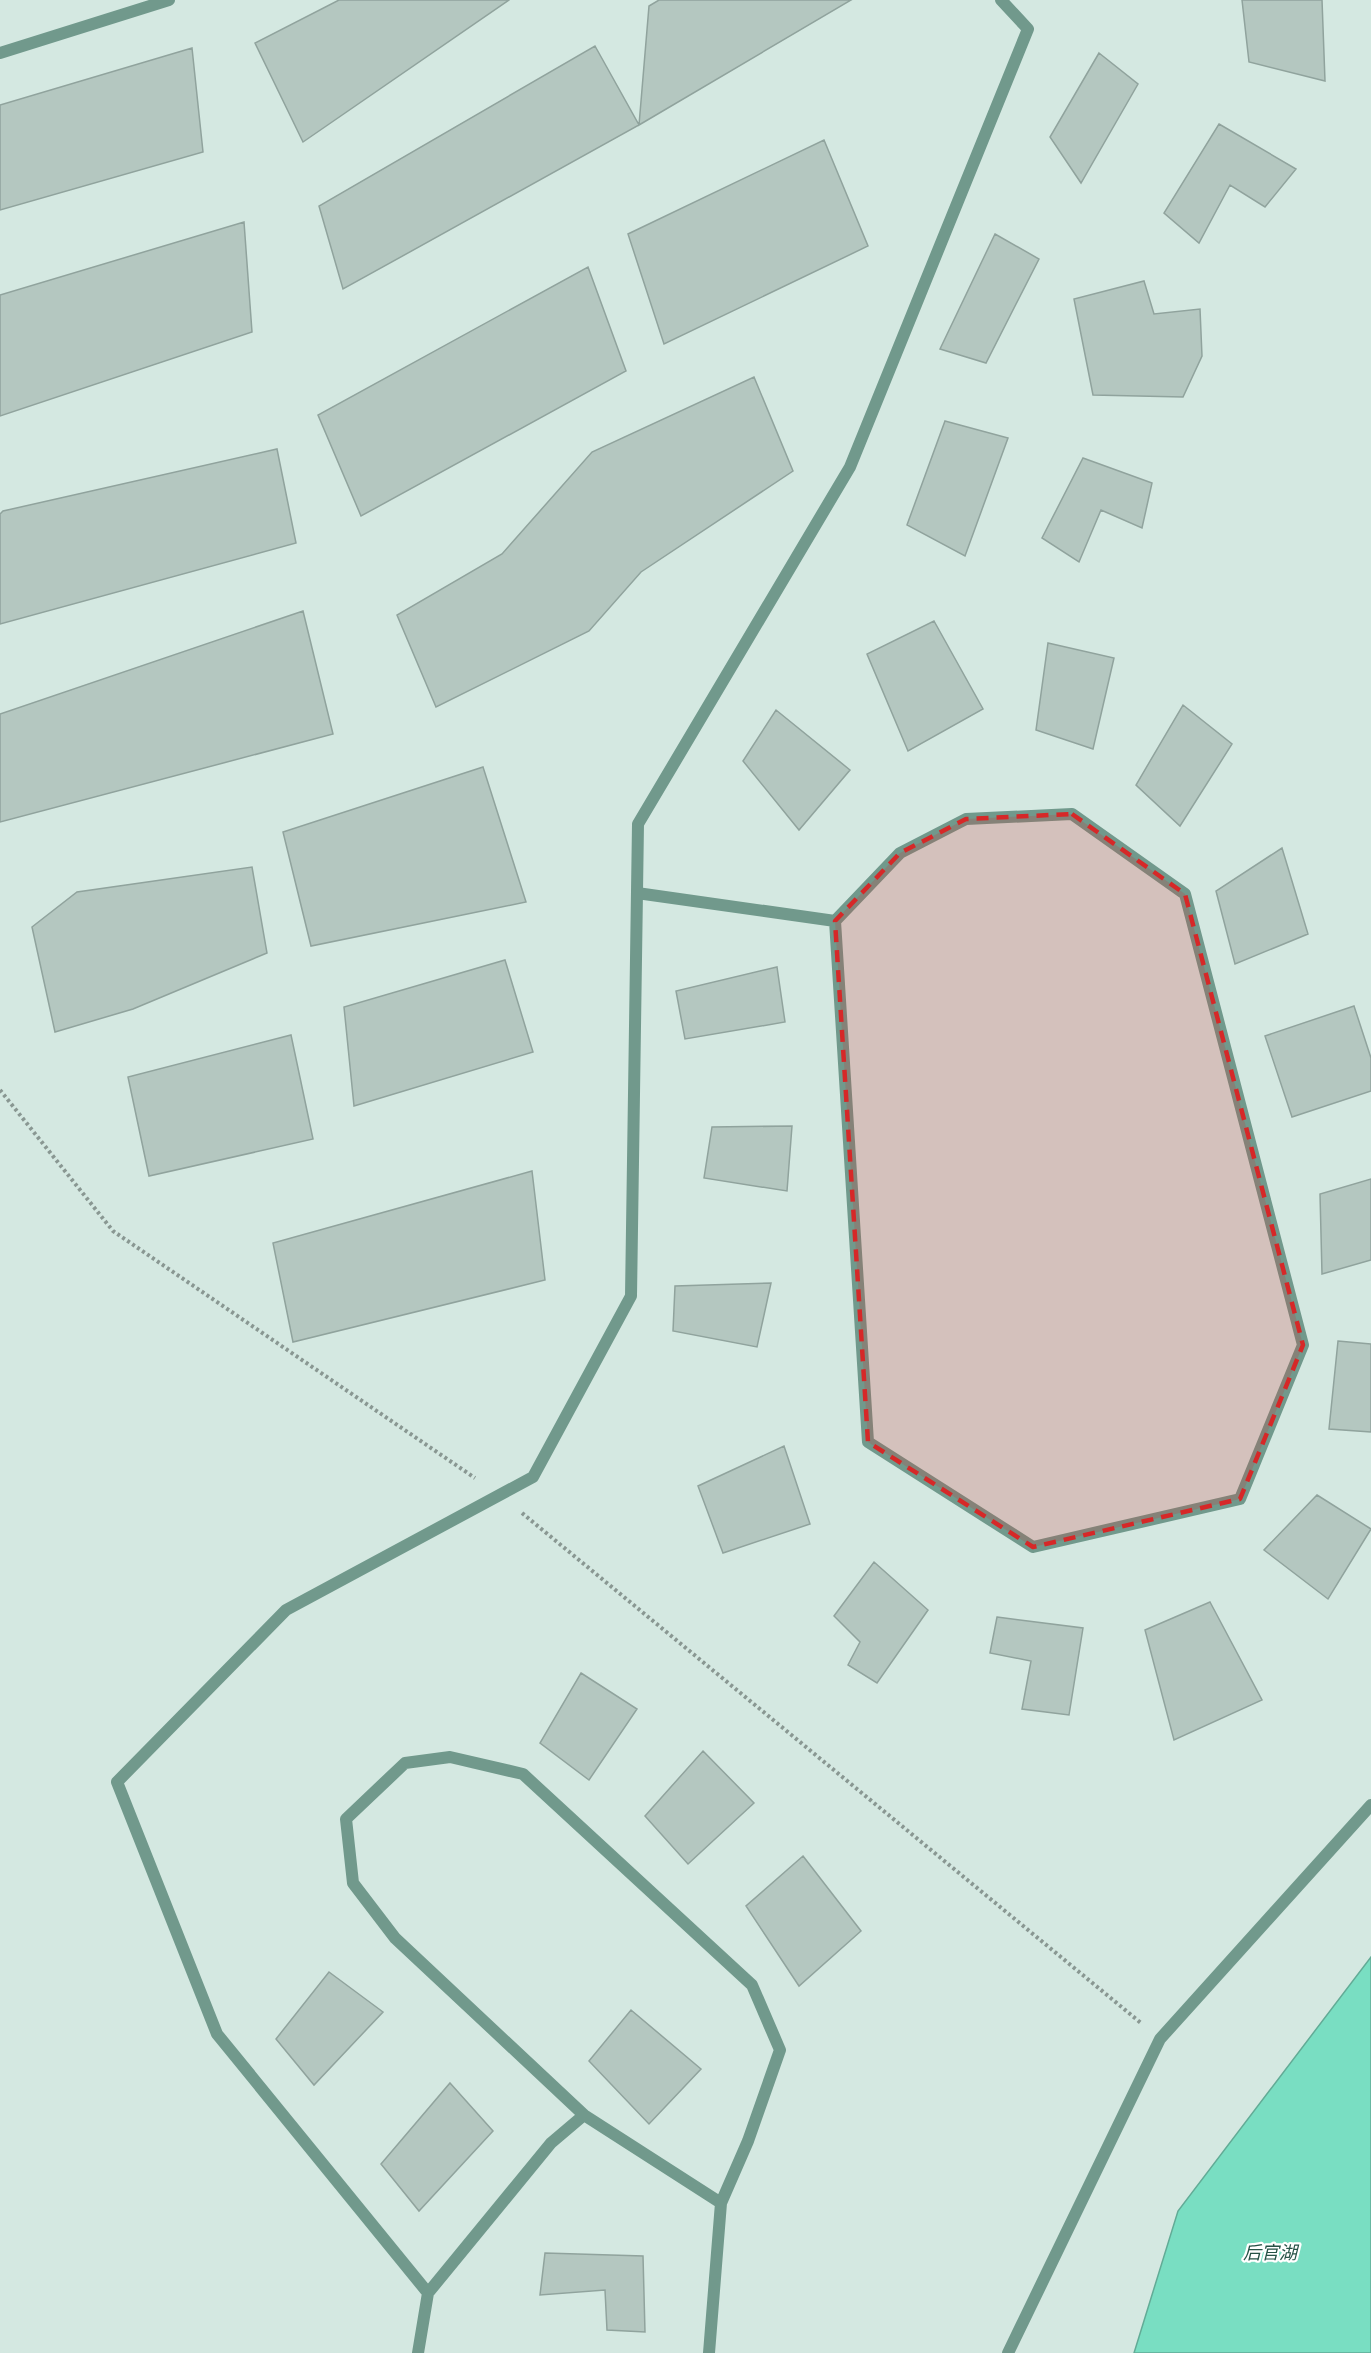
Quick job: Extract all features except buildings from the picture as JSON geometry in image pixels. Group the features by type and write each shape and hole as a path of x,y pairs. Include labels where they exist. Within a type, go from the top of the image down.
{"street":[{"path":"0,53 170,0"},
{"path":"428,2293 217,2034 117,1782 286,1610 533,1478 631,1296 639,824 850,467 1028,29 1001,0"},
{"path":"1071,814 1185,894 1303,1345 1240,1499 1033,1547 868,1443 835,921 900,853 966,819 1071,814"},
{"path":"637,893 835,921"},
{"path":"709,2353 721,2203 748,2141 780,2050 752,1985 524,1774 450,1757 405,1763 346,1819 353,1883 395,1938 584,2115 721,2203"},
{"path":"1008,2353 1160,2039 1371,1805"},
{"path":"418,2353 428,2293 551,2143 584,2115"}],"path":[{"path":"0,1090 113,1231 500,1495 1160,2039"}],"highlighted area":[{"path":"1072,814 1185,894 1303,1345 1240,1499 1033,1547 868,1442 835,921 900,853 966,819"}],"water":[{"name":"后官湖","path":"1371,1957 1371,2353 1134,2353 1178,2211"}]}
